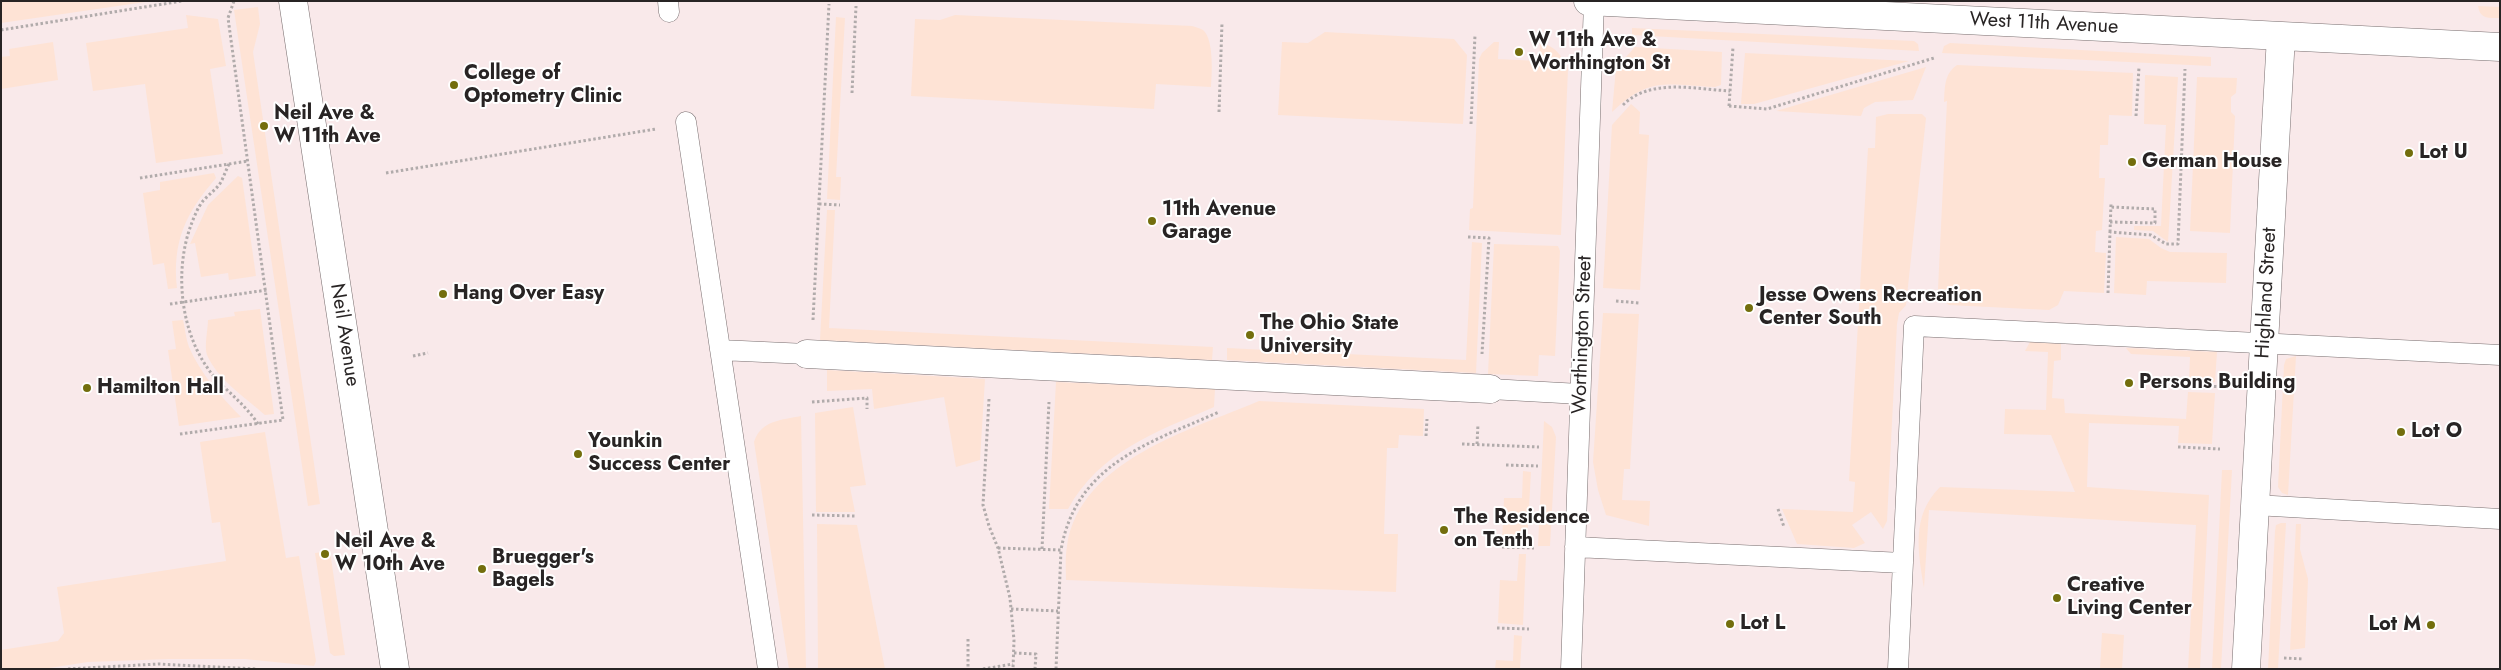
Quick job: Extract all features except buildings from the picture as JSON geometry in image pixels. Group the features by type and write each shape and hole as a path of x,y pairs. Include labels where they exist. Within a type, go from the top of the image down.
{"street":[{"name":"Neil Avenue","path":"294,1 395,669"},
{"name":"West 11th Avenue","path":"1588,1 2500,47"},
{"name":"Highland Street","path":"2246,669 2281,36"},
{"path":"809,355 1485,389"}],"lane":[{"name":"Worthington Street","path":"1571,669 1594,2"},
{"path":"686,123 768,669"},
{"path":"1898,669 1914,326 2500,355"},
{"path":"720,350 809,355"},
{"path":"1485,389 1580,394"},
{"path":"2255,505 2500,519"},
{"path":"1575,547 1903,563"}],"path":[{"path":"1,30 182,1"},
{"path":"180,434 283,420 267,290 228,18 234,1"},
{"path":"809,355 829,4"},
{"path":"852,94 856,6"},
{"path":"1219,112 1222,23"},
{"path":"1471,124 1475,35"},
{"path":"1733,47 1728,107 1767,109 1934,58"},
{"path":"2136,116 2139,67"},
{"path":"2110,232 2151,235 2166,244 2178,244 2185,69"},
{"path":"1622,107 1639,93 1663,87 1730,92"},
{"path":"386,173 686,123"},
{"path":"140,178 248,161"},
{"path":"229,164 221,183 202,202 192,223 182,262 184,304 191,334 210,371 236,401 250,412 258,424"},
{"path":"819,204 840,206"},
{"path":"2108,293 2110,222 2111,206 2155,209 2155,223 2110,222"},
{"path":"1468,237 1489,238 1485,389"},
{"path":"170,304 184,304 267,290"},
{"path":"1614,301 1639,303"},
{"path":"413,356 428,353"},
{"path":"2189,385 2223,387"},
{"path":"812,402 867,398 867,409"},
{"path":"984,669 1013,667 1014,653 1011,609 998,548 983,505 989,398"},
{"path":"1042,549 1049,401"},
{"path":"1056,669 1061,550 1064,529 1072,511 1086,489 1103,471 1140,446 1225,409"},
{"path":"1477,444 1478,418"},
{"path":"1462,444 1539,447"},
{"path":"2178,447 2220,449"},
{"path":"1506,465 1538,466"},
{"path":"812,515 856,516"},
{"path":"1502,547 1534,548"},
{"path":"998,548 1061,550"},
{"path":"1011,609 1058,611"},
{"path":"1497,628 1529,630"},
{"path":"968,639 968,669"},
{"path":"1014,653 1036,654 1035,669"},
{"path":"2284,658 2304,659"},
{"path":"68,669 158,664 256,669"}],"shaded area":[{"name":"The Ohio State University","path":"1,1 2500,1 2500,669 1,669"},
{"path":"1,1 152,1 1,23"},
{"path":"2478,6 2500,7 2500,18 2483,16"},
{"path":"258,7 260,24 253,52 320,504 308,506 234,10"},
{"path":"186,15 218,19 226,66 210,69 223,154 156,163 145,84 93,91 86,43 188,28"},
{"path":"955,15 1192,26 1203,30 1207,34 1212,57 1211,87 1156,84 1154,109 911,96 915,19 940,20"},
{"path":"836,17 845,18 836,177 841,177 840,200 827,199"},
{"path":"1632,28 1914,41 1918,44 1919,51 1632,35"},
{"path":"1325,32 1454,39 1467,55 1463,124 1278,115 1282,42 1308,43"},
{"path":"53,42 58,80 1,89 1,57 10,56 9,49"},
{"path":"1494,42 1499,42 1498,59 1539,61 1540,44 1550,46 1560,56 1568,69 1561,235 1469,230 1470,209 1473,208 1479,59 1482,53"},
{"path":"1950,43 2211,57 2211,66 1942,53 1944,46"},
{"path":"1635,47 1722,52 1721,85 1715,87 1659,85 1637,93 1612,112 1616,68"},
{"path":"1745,53 1909,61 1754,104 1741,104"},
{"path":"1957,65 2133,73 2132,116 2109,115 2108,145 2100,145 2099,178 2105,178 2102,230 2096,231 2095,252 2106,253 2104,293 2064,291 2058,305 2049,310 1949,305 1941,299 1938,289 1947,101 1944,102 1947,77"},
{"path":"1926,67 1913,100 1875,102 1864,108 1861,116 1776,111"},
{"path":"2145,75 2178,77 2168,242 2153,231 2134,230 2134,226 2161,226 2166,125 2144,124"},
{"path":"2197,77 2237,78 2236,93 2231,97 2231,112 2235,116 2230,233 2190,231"},
{"path":"1631,104 1640,112 1639,134 1649,135 1640,290 1603,288 1612,125"},
{"path":"1888,114 1922,114 1926,118 1906,305 1899,313 1897,324 1887,521 1883,529 1871,512 1852,525 1865,543 1854,548 1797,544 1782,509 1853,512 1855,482 1849,481 1868,148 1875,148 1876,117"},
{"path":"214,173 216,178 197,203 183,228 177,256 177,288 168,289 164,263 153,265 143,193 160,190 160,182"},
{"path":"238,176 242,178 256,276 229,280 228,273 201,277 195,243 190,244 208,205"},
{"path":"827,210 835,210 829,328 1213,347 1212,360 820,340"},
{"path":"2116,237 2149,239 2170,252 2227,253 2226,283 2147,281 2146,295 2114,293"},
{"path":"1472,242 1482,243 1476,373 1227,360 1227,348 1466,360"},
{"path":"1494,244 1558,246 1560,251 1555,356 1539,355 1538,376 1488,374"},
{"path":"260,309 274,414 265,415 233,388 218,372 207,355 206,347 208,320 235,316 234,312"},
{"path":"1603,313 1639,314 1630,469 1624,469 1622,500 1650,501 1649,526 1606,515 1598,490 1593,462"},
{"path":"183,320 189,347 199,366 219,393 241,417 179,426 168,350 176,349 172,321"},
{"path":"2030,342 2061,344 2061,360 2054,361 2052,398 2064,399 2065,413 2186,419 2188,392 2215,393 2212,444 2178,443 2179,426 2089,423 2087,487 2209,495 2200,669 2188,669 2196,525 1929,510 1924,588 1919,534 1924,510 1940,487 2075,492 2051,435 2004,434 2005,409 2046,410 2048,352 2025,351"},
{"path":"2126,348 2217,352 2215,382 2189,381 2190,357 2131,354"},
{"path":"2296,356 2288,495 2282,493 2278,487 2284,365 2286,359"},
{"path":"827,370 985,379 980,460 956,467 944,397 874,409 872,389 827,391"},
{"path":"1056,382 1215,389 1214,407 1171,425 1131,446 1096,472 1081,489 1068,509 1049,509"},
{"path":"1259,401 1424,409 1423,436 1399,435 1398,448 1387,448 1384,534 1398,534 1396,592 1066,580 1067,546 1076,516 1093,491 1116,470 1142,452 1172,437"},
{"path":"853,407 866,485 850,487 855,512 816,512 815,413"},
{"path":"801,416 806,669 789,669 754,442 757,435 767,425 780,420"},
{"path":"1544,421 1552,427 1556,437 1550,546 1538,546"},
{"path":"265,432 286,558 299,556 316,661 314,666 245,659 169,659 88,662 43,669 1,669 1,650 58,641 64,633 57,587 226,561 220,522 212,523 200,442"},
{"path":"2222,470 2232,470 2221,669 2212,669"},
{"path":"1523,471 1531,472 1527,543 1502,542 1504,498 1522,498"},
{"path":"2286,523 2278,669 2268,669 2275,531 2276,525"},
{"path":"817,524 857,525 885,669 818,669"},
{"path":"2296,524 2301,524 2300,549 2308,579 2305,648 2290,650"},
{"path":"330,551 345,655 334,656 330,653 315,553"},
{"path":"1519,554 1526,554 1523,625 1498,623 1500,580 1517,581"},
{"path":"2102,633 2124,635 2122,669 2100,669"},
{"path":"1514,635 1522,636 1520,669 1495,669 1496,660 1513,661"}],"place":[{"name":"W 11th Ave & Worthington St","path":"1519,52"},
{"name":"College of Optometry Clinic","path":"454,85"},
{"name":"Neil Ave & W 11th Ave","path":"264,126"},
{"name":"Lot U","path":"2409,153"},
{"name":"German House","path":"2132,162"},
{"name":"11th Avenue Garage","path":"1152,221"},
{"name":"Hang Over Easy","path":"443,294"},
{"name":"Jesse Owens Recreation Center South","path":"1749,308"},
{"name":"The Ohio State University","path":"1250,335"},
{"name":"Persons Building","path":"2129,383"},
{"name":"Hamilton Hall","path":"87,388"},
{"name":"Lot O","path":"2401,432"},
{"name":"Younkin Success Center","path":"578,454"},
{"name":"The Residence on Tenth","path":"1444,530"},
{"name":"Neil Ave & W 10th Ave","path":"325,554"},
{"name":"Bruegger's Bagels","path":"482,569"},
{"name":"Creative Living Center","path":"2057,598"},
{"name":"Lot L","path":"1730,624"},
{"name":"Lot M","path":"2431,625"}]}
